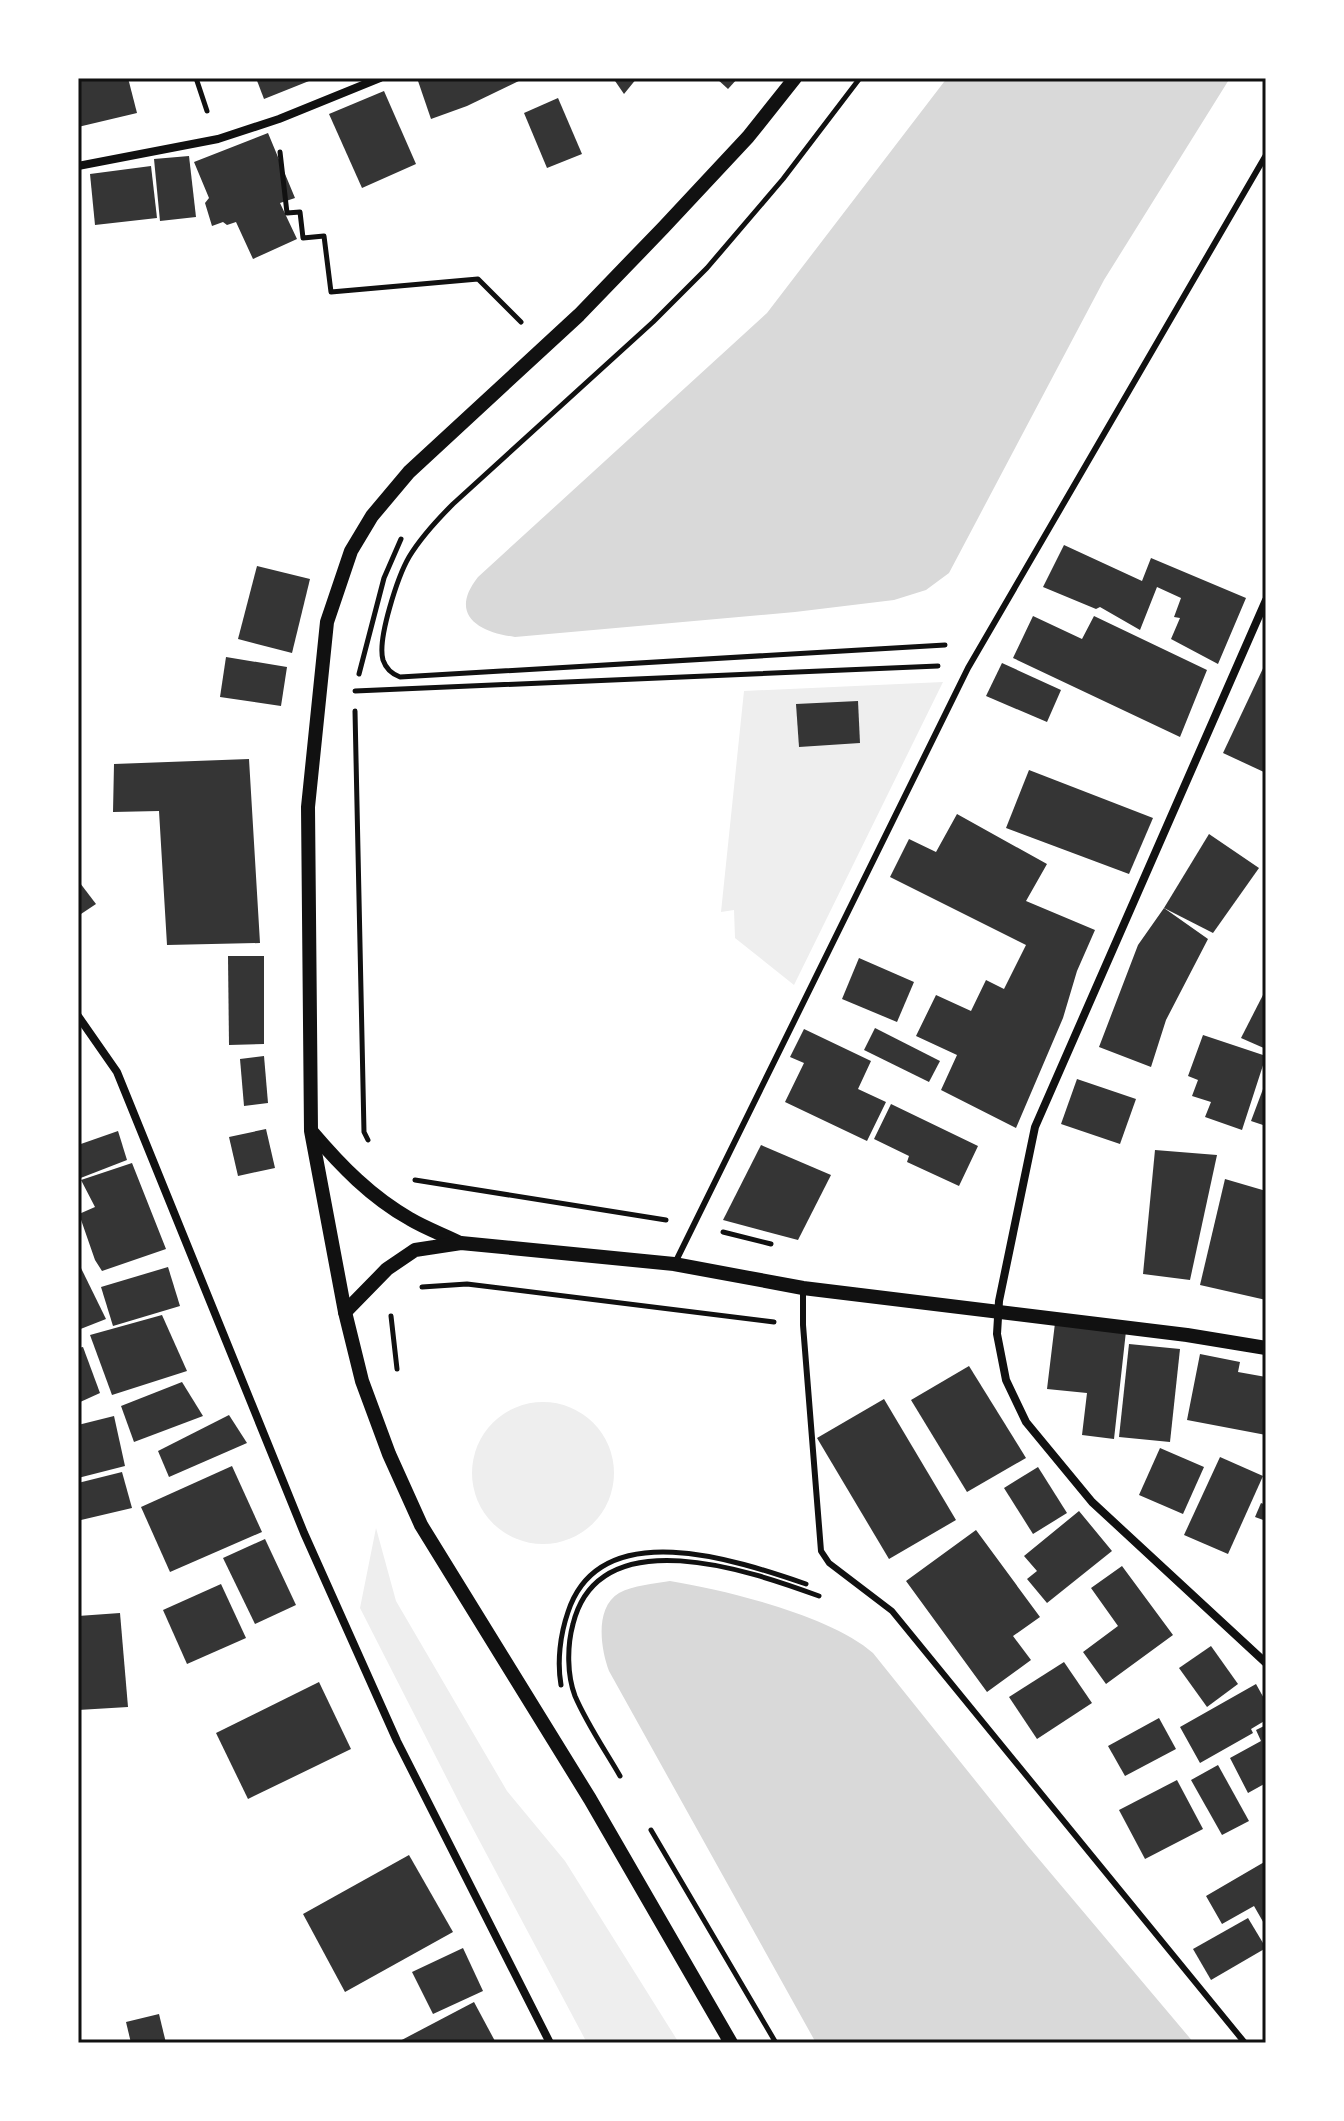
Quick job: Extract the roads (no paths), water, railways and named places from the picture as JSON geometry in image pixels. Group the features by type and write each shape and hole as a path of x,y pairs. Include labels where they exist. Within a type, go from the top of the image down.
{"street":[{"path":"78,166 218,139 279,119 380,78"},
{"path":"731,2043 590,1799 421,1525 389,1454 362,1381 345,1312 311,1131 308,807 327,622 351,551 372,516 409,472 546,346 610,282 748,137 795,78"},
{"path":"1266,600 1035,1127 997,1334 1006,1380 1026,1422 1092,1502 1266,1663"},
{"path":"78,1016 117,1072 304,1533 397,1741 550,2043"},
{"path":"311,1131 339,1164 363,1185 410,1219 461,1243"},
{"path":"345,1312 387,1269 415,1250 461,1243 674,1264 803,1288 1187,1335 1266,1348"}],"lane":[{"path":"674,1264 968,668 1266,155"},
{"path":"803,1288 804,1340 821,1551 829,1563 892,1611 1245,2043"}]}
